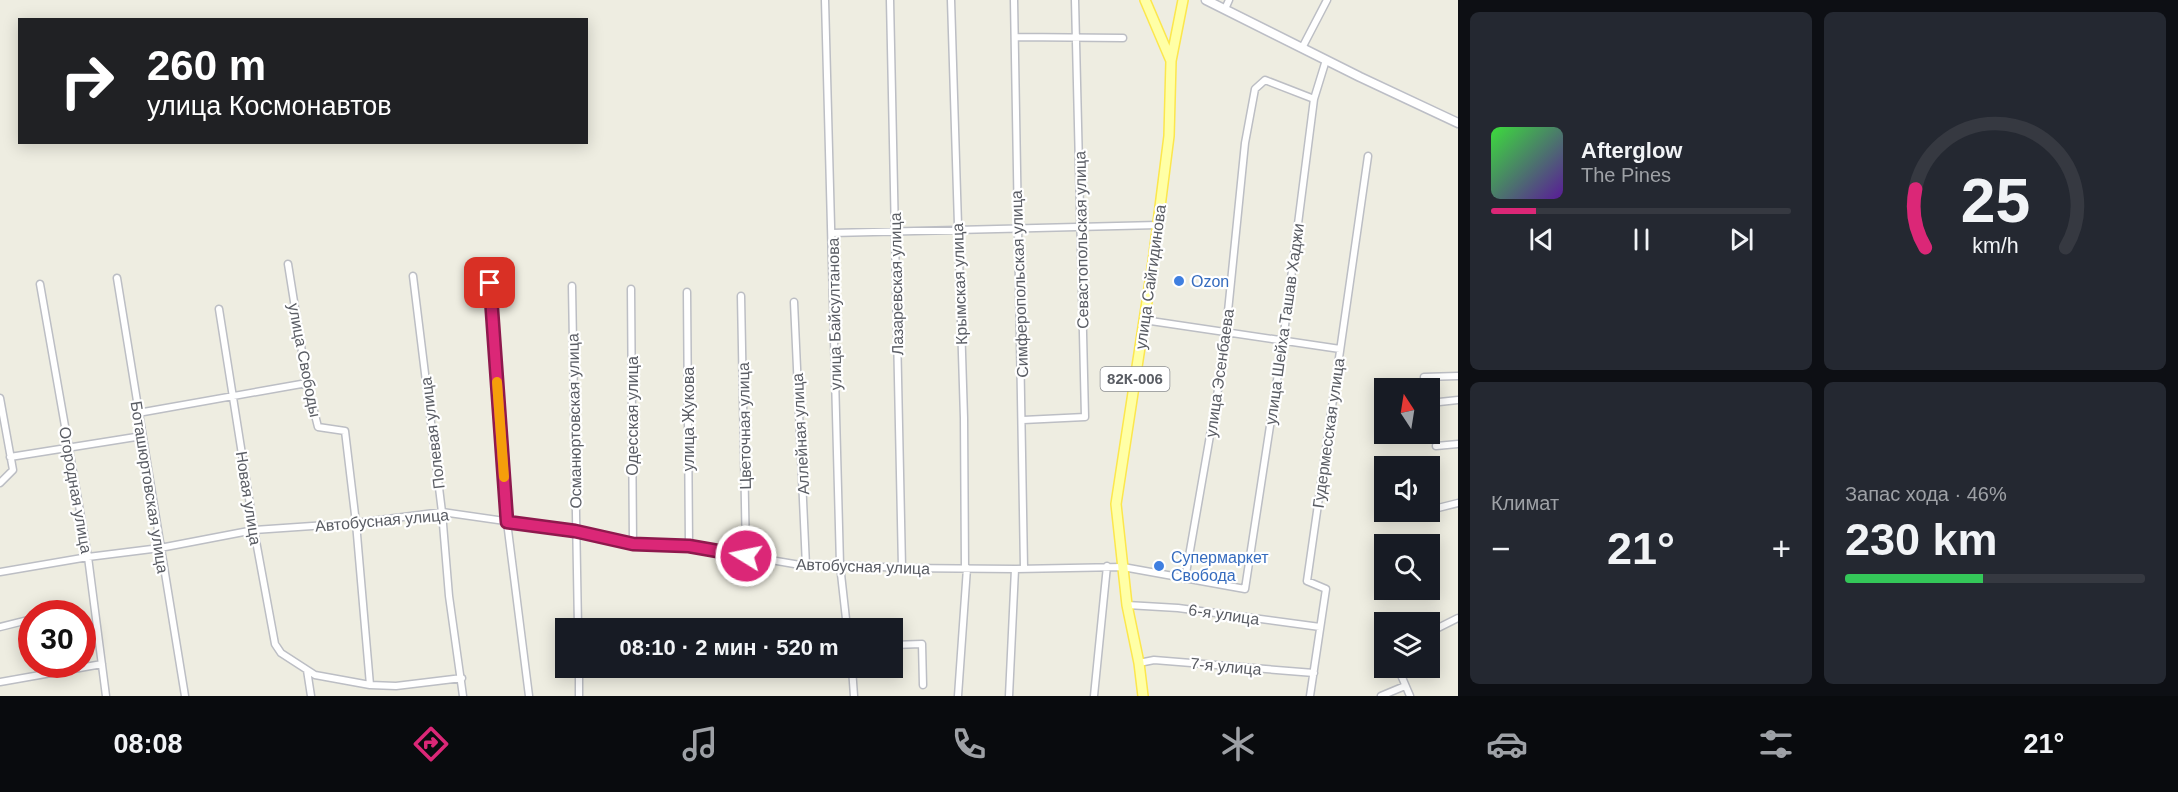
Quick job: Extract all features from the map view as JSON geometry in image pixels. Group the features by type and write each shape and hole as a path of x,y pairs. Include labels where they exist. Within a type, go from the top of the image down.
{"main road":[{"name":"82К-006","path":"1145,0 1171,60"},
{"name":"улица Сайгидинова","path":"1143,696 1127,605 1116,504 1158,225 1169,136 1171,60 1183,0"},
{"path":"1206,0 1458,123"}],"street":[{"name":"улица Байсултанова","path":"825,0 840,565 846,618"},
{"name":"Лазаревская улица","path":"890,0 902,568"},
{"name":"Крымская улица","path":"951,0 964,418 966,568 957,696"},
{"name":"Симферопольская улица","path":"1014,0 1024,568"},
{"name":"Севастопольская улица","path":"1023,420 1085,417 1075,0"},
{"path":"1225,9 1229,0"},
{"path":"1302,48 1327,0"},
{"path":"1015,38 1123,38"},
{"name":"улица Шейха Ташав Хаджи","path":"1245,589 1283,341 1314,99 1326,60"},
{"name":"улица Эсенбаева","path":"1185,579 1227,331 1245,143 1255,90 1265,80 1314,99"},
{"name":"Гудермесская улица","path":"1310,696 1326,589 1307,581 1368,156"},
{"path":"832,233 1158,225"},
{"name":"улица Свободы","path":"288,264 307,383 318,428 345,431 356,523 369,685"},
{"name":"Полевая улица","path":"413,276 442,512 449,596 463,696"},
{"name":"Боташюртовская улица","path":"117,278 185,696"},
{"path":"490,283 507,522 529,696"},
{"name":"Огородная улица","path":"40,284 88,557 106,696"},
{"name":"Османюртовская улица","path":"572,286 578,618"},
{"name":"Одесская улица","path":"631,289 633,544"},
{"name":"улица Жукова","path":"687,292 689,546"},
{"name":"Цветочная улица","path":"741,296 746,556"},
{"name":"Аллейная улица","path":"794,302 806,566"},
{"name":"Новая улица","path":"219,309 254,530 275,644 281,653 315,675 369,685 396,686 462,678"},
{"path":"1144,320 1340,349"},
{"path":"1424,377 1458,376"},
{"path":"138,412 307,383"},
{"path":"0,399 13,470 0,483"},
{"path":"1440,402 1458,400"},
{"path":"10,457 142,436"},
{"path":"1436,446 1458,444"},
{"path":"1440,508 1458,503"},
{"name":"Автобусная улица","path":"0,572 160,548 254,530 356,523 442,512 575,531 633,544 689,546 806,566 1024,568 1107,566 1245,589"},
{"path":"1094,696 1107,566"},
{"path":"1009,696 1015,568"},
{"name":"6-я улица","path":"1127,605 1178,608 1320,627"},
{"path":"1440,627 1458,618"},
{"path":"0,627 18,622"},
{"path":"903,645 922,645 923,685"},
{"name":"7-я улица","path":"1139,663 1154,660 1314,673"},
{"path":"0,682 102,664"},
{"path":"307,670 311,696"},
{"path":"579,678 579,696"},
{"path":"853,678 854,696"},
{"path":"1402,678 1410,696"},
{"path":"1381,696 1405,686"}],"slow traffic":[{"path":"497,382 504,477"}],"place":[{"name":"Ozon","path":"1179,281"},
{"name":"Супермаркет Свобода","path":"1159,566"}],"route":[{"path":"490,283 507,522 575,531 633,544 689,546 746,556"}]}
